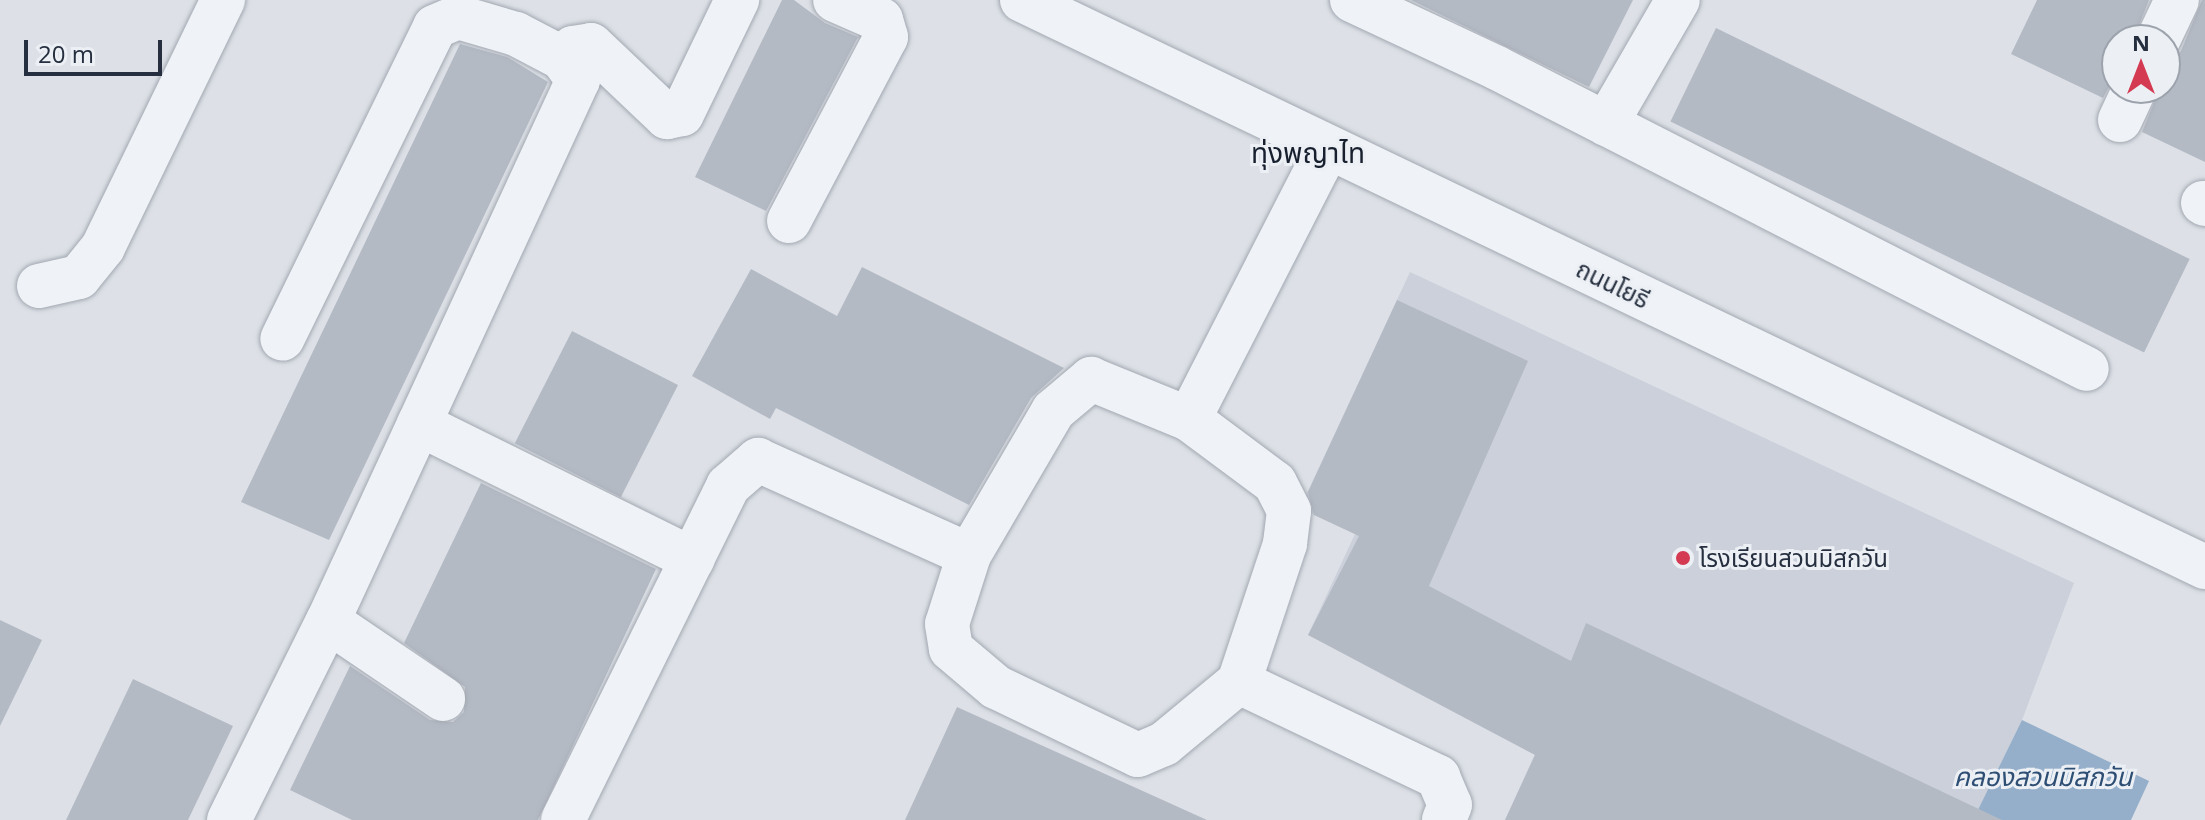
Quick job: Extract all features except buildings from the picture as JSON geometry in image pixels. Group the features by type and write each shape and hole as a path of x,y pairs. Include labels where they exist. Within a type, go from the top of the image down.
{"street":[{"path":"39,286 79,277 103,247 223,0"},
{"path":"562,58 573,48 591,45 667,117 682,114 737,0"},
{"path":"789,221 886,37 881,20 835,0"},
{"name":"ถนนโยธี","path":"1022,0 1098,16 1328,147 2202,557"},
{"path":"1352,0 1606,124 2087,369"},
{"path":"1606,124 1678,0"},
{"path":"2166,24 2177,0"},
{"path":"229,820 328,621 578,80 562,58 516,34 458,17 435,27 282,339"},
{"path":"1189,419 1328,147"},
{"path":"1091,379 1189,419 1275,483 1289,511 1285,544 1239,682 1164,744 1138,755 996,687 951,649 947,624 969,555 1053,411 1091,379"},
{"path":"419,424 692,559"},
{"path":"563,820 728,486 758,460 969,555"},
{"path":"328,621 443,699"},
{"path":"1239,682 1438,777 1450,805 1444,820"}],"shaded area":[{"name":"โรงเรียนสวนมิสกวัน","path":"1410,272 2074,583 2022,720 1973,820 1505,820 1540,743 1308,635 1355,534 1300,508"}],"water":[{"name":"คลองสวนมิสกวัน","path":"2022,720 2149,781 2131,820 1973,820"}],"place":[{"name":"โรงเรียนสวนมิสกวัน","path":"1683,558"}],"district":[{"name":"ทุ่งพญาไท","path":"1308,152"}]}
